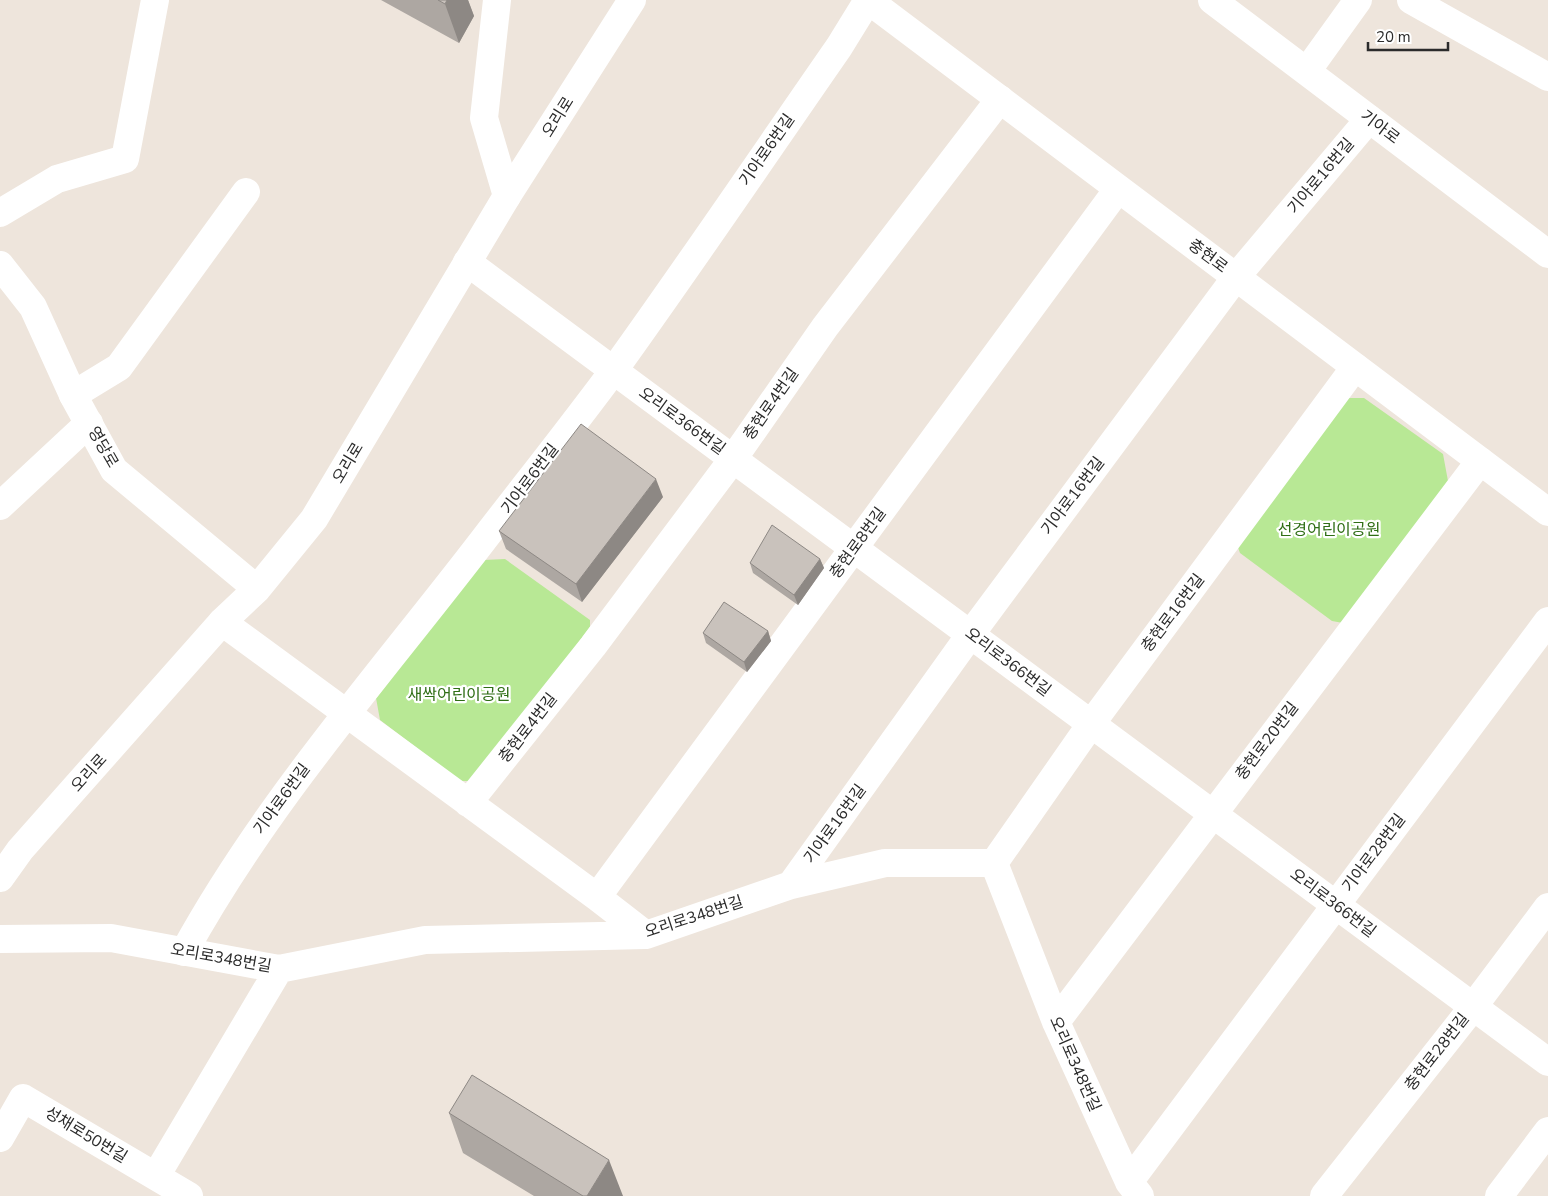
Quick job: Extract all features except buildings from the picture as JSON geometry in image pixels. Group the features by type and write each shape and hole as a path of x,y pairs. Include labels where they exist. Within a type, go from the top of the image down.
{"street":[{"path":"0,213 57,179 124,159 155,0"},
{"path":"497,0 484,118 507,196"},
{"name":"오리로","path":"1,874 20,850 222,622 257,589 314,519 507,196 632,0"},
{"name":"충현로","path":"868,0 1548,512"},
{"name":"기아로6번길","path":"184,952 199,924 254,838 307,765 490,532 613,370 839,47 868,0"},
{"name":"기아로","path":"1212,0 1548,254"},
{"path":"1307,72 1358,0"},
{"path":"1411,0 1548,77"},
{"name":"충현로4번길","path":"468,803 593,646 733,459 825,327 1000,99"},
{"name":"기아로16번길","path":"791,884 970,635 1236,277 1369,119"},
{"name":"충현로8번길","path":"597,897 1118,189"},
{"path":"73,395 119,366 246,192"},
{"name":"오리로366번길","path":"467,262 1548,1062"},
{"name":"영당로","path":"0,265 33,307 73,395 114,470 257,589"},
{"name":"충현로16번길","path":"994,863 1091,724 1355,367"},
{"path":"0,506 89,423"},
{"name":"충현로20번길","path":"1056,1022 1480,461"},
{"name":"기아로28번길","path":"1135,1189 1335,905 1548,620"},
{"path":"222,622 646,935"},
{"name":"오리로348번길","path":"0,939 111,938 279,969 425,940 646,935 791,884 885,863 994,863 1056,1022 1135,1189"},
{"name":"충현로28번길","path":"1324,1196 1548,907"},
{"path":"156,1176 279,969"},
{"name":"성채로50번길","path":"0,1138 23,1098 189,1196"},
{"path":"1499,1196 1548,1131"}],"green space":[{"name":"선경어린이공원","path":"1346,398 1364,398 1443,454 1448,481 1343,623 1332,621 1240,553 1236,542"},
{"name":"새싹어린이공원","path":"505,559 590,620 590,627 476,781 460,781 380,720 376,698 484,560"}]}
